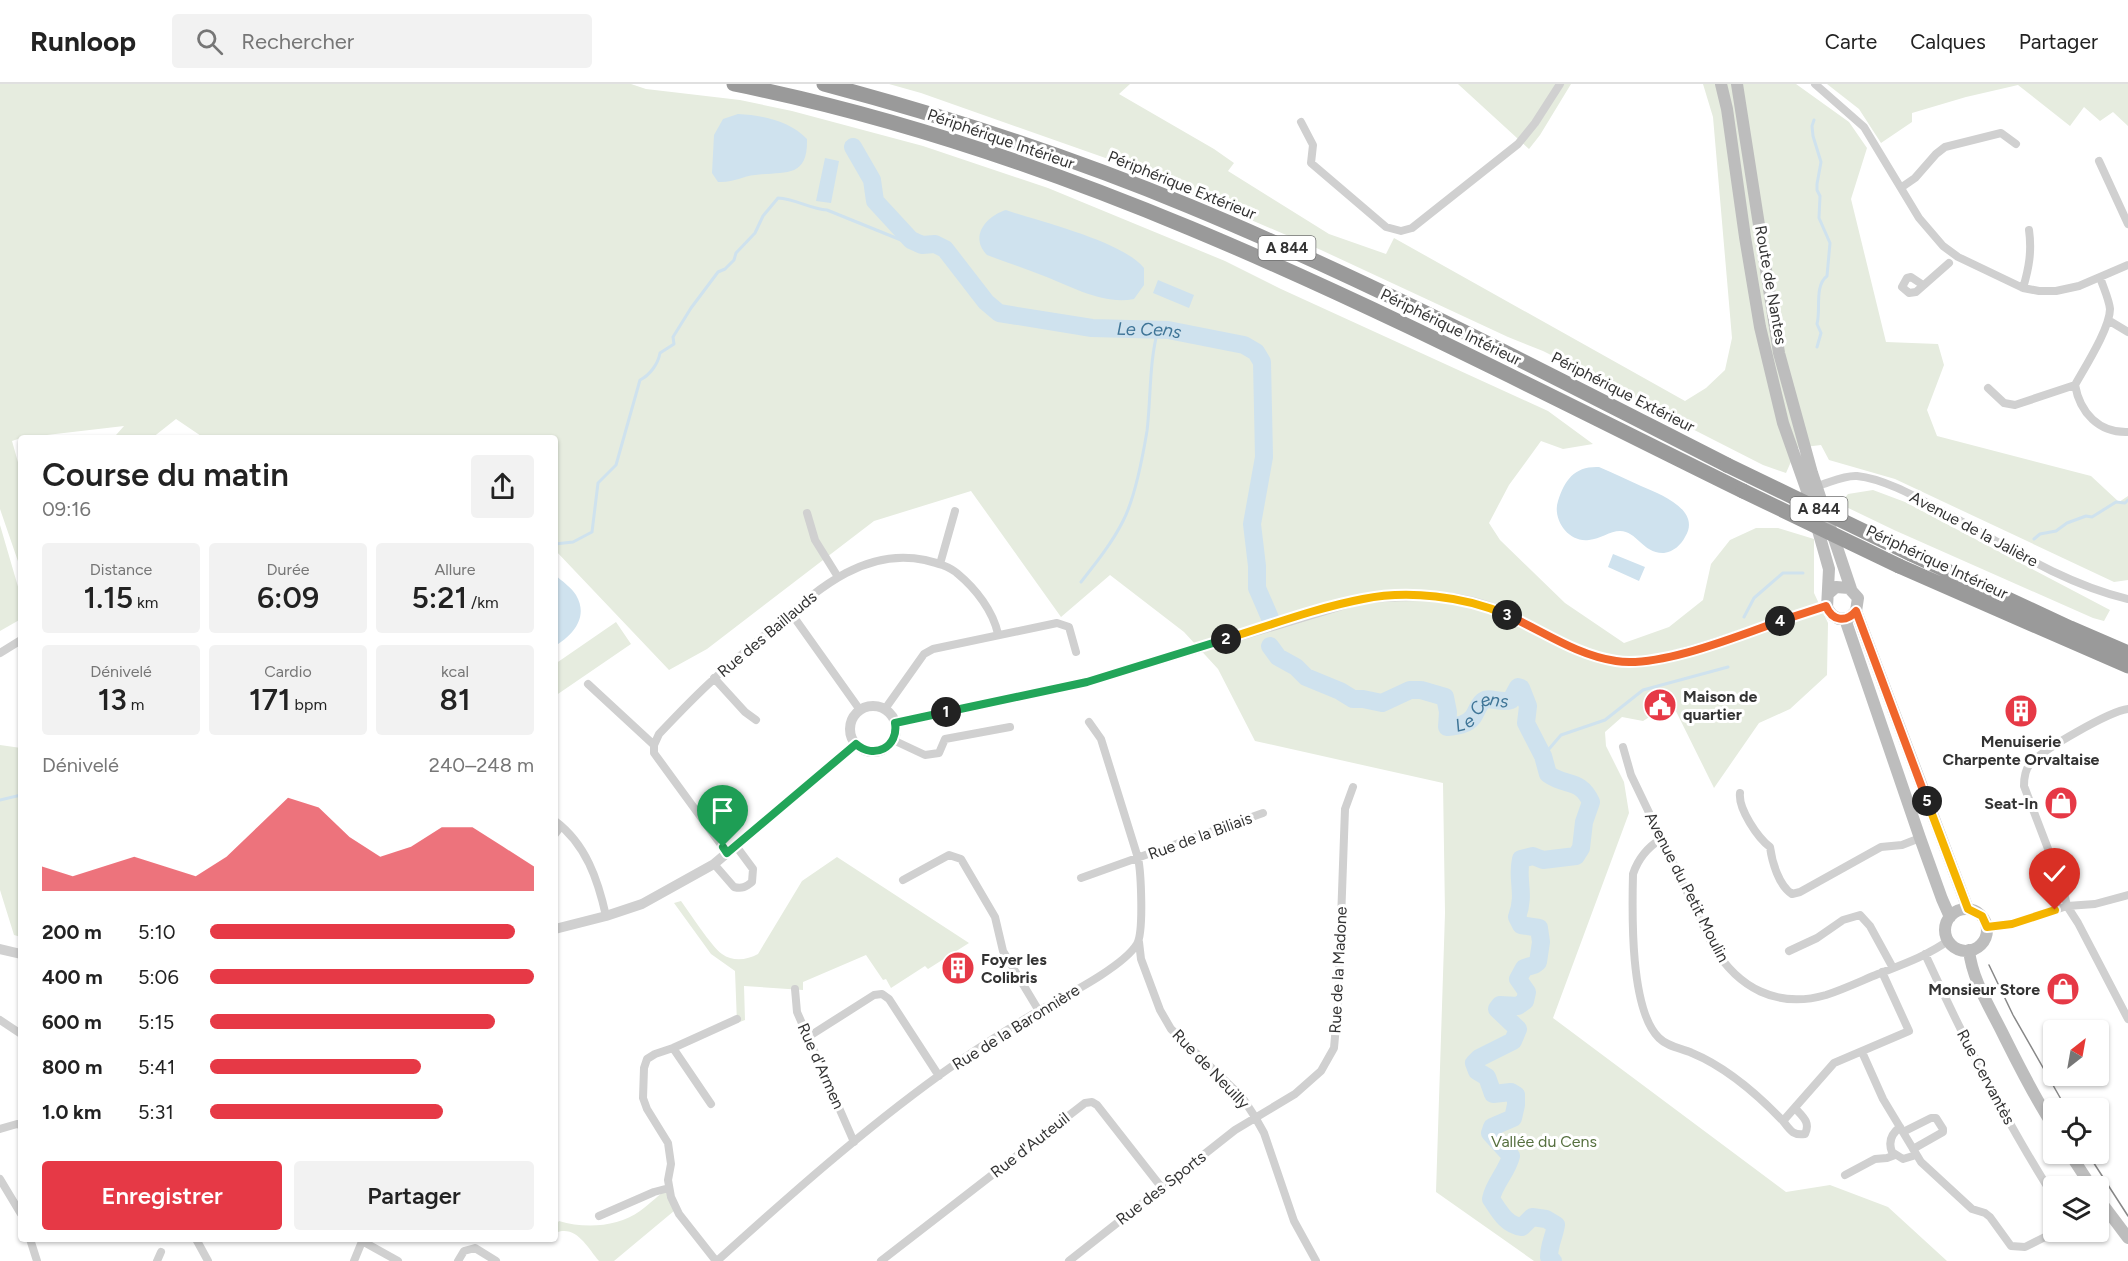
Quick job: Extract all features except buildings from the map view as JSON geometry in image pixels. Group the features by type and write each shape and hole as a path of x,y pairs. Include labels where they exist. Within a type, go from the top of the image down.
{"highway":[{"name":"Périphérique Intérieur","path":"734,84 815,102 929,133 1009,158 1114,198 1291,271 1430,335 1899,566 2128,666"},
{"name":"Périphérique Extérieur","path":"824,84 907,106 1011,139 1190,206 1310,259 1438,320 1727,465 1911,554 2128,653"}],"main road":[{"name":"Route de Nantes","path":"1721,84 1727,109 1744,237 1760,327 1778,407 1851,589"},
{"name":"Route de Nantes","path":"1737,84 1779,353 1829,569 1827,600"},
{"path":"1856,611 1845,619 1833,616 1827,600 1838,587 1851,589 1858,598 1856,611 1968,909"},
{"path":"1845,619 1920,838 1950,917"},
{"path":"1968,909 1982,916 1987,927 1983,941 1976,948 1969,950 1958,948 1949,940 1946,927 1950,917 1957,911 1968,909"},
{"path":"1969,950 1979,987 2043,1110"},
{"path":"2109,1213 2128,1238"}],"street":[{"path":"1301,122 1313,145 1311,163 1386,227 1401,231 1412,228 1518,144 1535,123 1560,84"},
{"path":"1815,84 1864,127 1919,218 1943,246 1958,257 2023,288 2055,291 2079,286 2128,265"},
{"path":"1902,187 1945,147 2001,133 2016,144"},
{"path":"2099,161 2128,224"},
{"path":"2023,288 2032,246 2029,230"},
{"path":"1923,285 1949,263"},
{"path":"2100,277 2110,306 2108,320 2075,385 2077,396 2094,422 2114,432 2128,432"},
{"path":"2108,320 2128,332"},
{"path":"1988,388 2004,404 2015,405 2075,385"},
{"name":"Avenue de la Jalière","path":"1811,487 1851,476 1889,485 1924,501 2039,564 2103,593 2128,599"},
{"path":"940,564 955,511"},
{"path":"807,513 815,540 838,577"},
{"name":"Rue des Baillauds","path":"654,745 659,734 714,678 820,588 855,568 889,559 911,558 940,564 953,570 976,592 995,622 999,634"},
{"path":"895,723 1087,682 1365,598 1401,596 1461,599 1486,605 1578,650 1617,662 1658,660 1719,643 1827,600"},
{"path":"791,613 860,710"},
{"path":"885,709 924,654 933,649 1057,623 1069,627 1076,652"},
{"path":"0,653 18,642"},
{"path":"714,678 745,712 756,720"},
{"path":"588,684 654,745 654,753 731,850 753,869 752,882 743,888 734,887 714,864"},
{"path":"871,706 885,709 891,714 895,723 896,732 893,740 888,747 877,751 865,750 856,744 851,736 850,726 853,717 860,710 871,706"},
{"path":"2128,709 2119,710 2102,718 2039,757 2026,770 2024,786 2063,888 2067,906 2128,1019"},
{"path":"1089,722 1101,739 1138,858 1141,873 1139,942"},
{"path":"893,740 925,755 939,753 945,739 1010,727"},
{"path":"558,928 642,904 714,864 856,744"},
{"name":"Avenue du Petit Moulin","path":"1623,747 1630,775 1704,928 1724,964 1740,980 1758,991 1774,997 1797,1000 1826,995 1925,954 1949,940"},
{"name":"Rue de la Madone","path":"1255,1117 1295,1094 1321,1071 1334,1048 1338,1004 1345,809 1353,787"},
{"path":"1740,793 1741,805 1759,839 1770,847 1772,861 1786,890 1792,894 1800,892 1881,847 1902,845 1920,838"},
{"name":"Rue de la Biliais","path":"1081,878 1263,813"},
{"path":"558,824 574,839 590,863 606,916"},
{"path":"1661,839 1652,845 1636,864 1633,874 1635,972 1647,1021 1659,1038 1672,1047 1692,1052 1717,1067 1763,1100 1791,1132 1797,1135 1805,1134 1808,1128 1807,1121 1795,1108"},
{"path":"903,880 949,855 961,859 994,916 1003,951 1039,1011"},
{"path":"1987,927 2012,924 2067,906 2095,904 2128,895"},
{"path":"1789,951 1817,938 1843,920 1860,915 1870,926 1893,968"},
{"name":"Rue de Neuilly","path":"1139,942 1141,959 1160,1010 1171,1029 1242,1097 1264,1133 1294,1221 1316,1261"},
{"name":"Rue de la Baronnière","path":"716,1261 818,1171 939,1076 988,1041 1126,957 1139,942"},
{"path":"0,949 18,953"},
{"name":"Rue Cervantès","path":"1925,954 1975,1059 2043,1180"},
{"path":"1783,1121 1834,1063 1909,1031 1882,972"},
{"name":"Rue d'Armen","path":"795,989 797,1012 854,1142"},
{"path":"808,1037 874,995 882,994 890,999 939,1076"},
{"path":"716,1261 679,1214 669,1188 671,1164 668,1143 647,1109 643,1098 644,1068 647,1059 655,1054 737,1019"},
{"path":"0,1020 18,1032"},
{"path":"673,1048 711,1104"},
{"path":"1862,1052 1883,1099 1921,1162 1972,1209 1990,1217 2011,1246 2025,1247 2043,1238"},
{"name":"Rue d'Auteuil","path":"881,1261 1085,1102 1097,1105 1162,1188"},
{"name":"Rue des Sports","path":"1069,1261 1235,1130 1255,1117"},
{"path":"1845,1175 1875,1159 1895,1155 1903,1158 1914,1152 1943,1132 1936,1118 1902,1130 1891,1137 1890,1142 1895,1155"},
{"path":"0,1129 18,1124"},
{"path":"0,1179 18,1209"},
{"path":"599,1216 654,1192 669,1188"},
{"path":"31,1242 37,1261"},
{"path":"198,1242 208,1261"},
{"path":"354,1261 362,1242"},
{"path":"366,1242 398,1261"},
{"path":"458,1261 464,1251 475,1248 496,1261"},
{"path":"157,1261 161,1252"}],"green space":[{"name":"Vallée du Cens","path":"0,84 631,84 646,89 740,100 792,111 923,146 1048,188 1225,261 1281,289 1548,411 1593,444 1563,449 1541,441 1509,485 1489,523 1500,540 1565,603 1624,643 1669,627 1703,600 1711,564 1730,540 1756,528 1778,528 1814,539 1814,593 1828,623 1827,675 1790,709 1759,723 1714,788 1666,691 1645,702 1651,716 1643,721 1622,717 1605,732 1606,746 1624,782 1629,813 1553,1018 1786,1192 1830,1185 1888,1207 1947,1261 1534,1261 1436,1192 1445,913 1443,783 1255,741 1218,669 1184,632 1110,575 1061,617 971,491 874,521 707,649 669,670 558,553 558,435 200,435 176,419 156,435 116,435 124,426 47,435 18,435 18,439 12,441 18,462 18,561 0,509"},
{"path":"889,84 1130,84 1119,94 1214,149 1234,163 1228,171 1329,234 1386,254 1394,238 1685,401 1706,388 1725,370 1732,338 1713,117 1703,84 1796,84 1849,122 1867,148 1851,199 1886,342 1938,344 1944,365 1927,410 1937,436 2091,476 2119,502 2128,496 2128,580 2114,582 1895,479 1829,460 1821,445 1797,448 1786,473 1763,465 1543,351 1321,250 1114,161 921,93"},
{"path":"1458,84 1571,84 1529,149"},
{"path":"1827,84 2128,84 2128,126 2113,112 2100,121 2084,107 2070,126 2018,85 1912,113 1912,122 1881,143 1859,109"},
{"path":"1873,490 1905,502 2110,610 2104,621 2093,618 1840,504 1848,494"},
{"path":"0,525 18,587 18,621 0,631"},
{"path":"616,622 631,644 558,694 558,662"},
{"path":"0,745 18,748 18,936 14,935 0,890"},
{"path":"837,857 969,943 928,969 925,966 891,988 866,955 803,982 803,990 744,986 745,1020 737,1023 735,971 711,954 674,903 681,901 717,950 726,957 749,958 758,954 802,881"},
{"path":"669,1188 674,1211 614,1261 599,1261 575,1234 558,1232 559,1221 590,1226 622,1220 640,1211"}],"water":[{"path":"738,114 775,120 800,133 807,139 804,161 799,167 785,172 718,182 712,173 714,135 723,119"},
{"path":"825,158 839,161 831,203 816,201"},
{"path":"1006,210 1080,233 1118,249 1144,268 1144,285 1134,299 1100,297 987,255 980,241 982,228 992,217"},
{"path":"1158,280 1194,295 1189,308 1153,293"},
{"path":"1599,467 1668,499 1684,511 1689,527 1685,537 1674,550 1664,553 1651,550 1631,535 1620,531 1589,540 1574,538 1568,534 1557,515 1558,501 1564,486 1577,472"},
{"path":"1613,554 1645,567 1639,581 1608,567"},
{"path":"558,578 574,592 580,603 580,618 568,636 558,644"}],"waterway":[{"path":"1814,120 1813,136 1821,162 1817,184 1820,196 1819,218 1830,243 1827,276 1819,292 1817,324 1821,333 1817,347"},
{"name":"Le Cens","path":"853,147 872,180 875,201 911,240 922,245 935,244 945,249 986,302 999,313 1092,328 1168,330 1244,345 1256,352 1262,362 1264,457 1252,524 1257,588 1270,618"},
{"path":"558,544 573,542 592,532 598,483 616,465 640,380 653,369 660,353 674,344 673,337 691,308 718,272 734,260 736,253 755,233 763,216 778,198 827,210 901,240 911,240"},
{"path":"1081,582 1114,537 1131,501 1147,431 1152,367 1158,330"},
{"path":"2034,539 2040,534 2056,531 2067,523 2086,516 2092,517 2116,502 2125,503 2128,500"},
{"path":"1744,617 1754,598 1783,573 1803,573"},
{"name":"Le Cens","path":"1270,646 1278,657 1296,667 1306,677 1353,699 1382,703 1410,690 1421,690 1445,697 1448,712 1447,727 1468,722 1483,701 1511,700 1518,687 1521,688 1528,706 1526,723 1543,756 1548,774 1582,789 1591,802 1584,822 1581,848 1576,856 1543,860 1533,856 1521,859 1521,901 1517,917 1521,925 1539,928 1541,942 1538,962 1524,968 1518,979 1527,992 1525,1001 1518,1006 1500,1005 1497,1009 1518,1029 1513,1041 1479,1058 1474,1063 1477,1071 1487,1077 1493,1094 1511,1092 1516,1095 1513,1118 1492,1127 1490,1133 1511,1156 1491,1199 1504,1217 1516,1226 1522,1227 1532,1217 1546,1219 1556,1225 1549,1253 1553,1261"},
{"path":"1543,756 1561,735 1605,720 1643,690 1728,667"},
{"path":"0,800 18,796"}],"tram line":[{"path":"1989,965 2013,1015 2060,1098"},
{"path":"2094,1164 2128,1216"}],"place":[{"name":"Maison de quartier","path":"1660,705"},
{"name":"Menuiserie Charpente Orvaltaise","path":"2021,711"},
{"name":"Seat-In","path":"2061,803"},
{"name":"Foyer les Colibris","path":"958,968"},
{"name":"Monsieur Store","path":"2063,989"}],"route":[{"path":"723,847 727,853 856,744 871,752 888,747 896,732 895,723 1087,682 1365,598 1435,597 1461,599 1486,605 1578,650 1617,662 1658,660 1729,640 1826,606 1830,613 1839,619 1849,618 1856,611 1889,695 1959,892 1968,909 1982,916 1987,927 1994,928 2055,910"}]}
